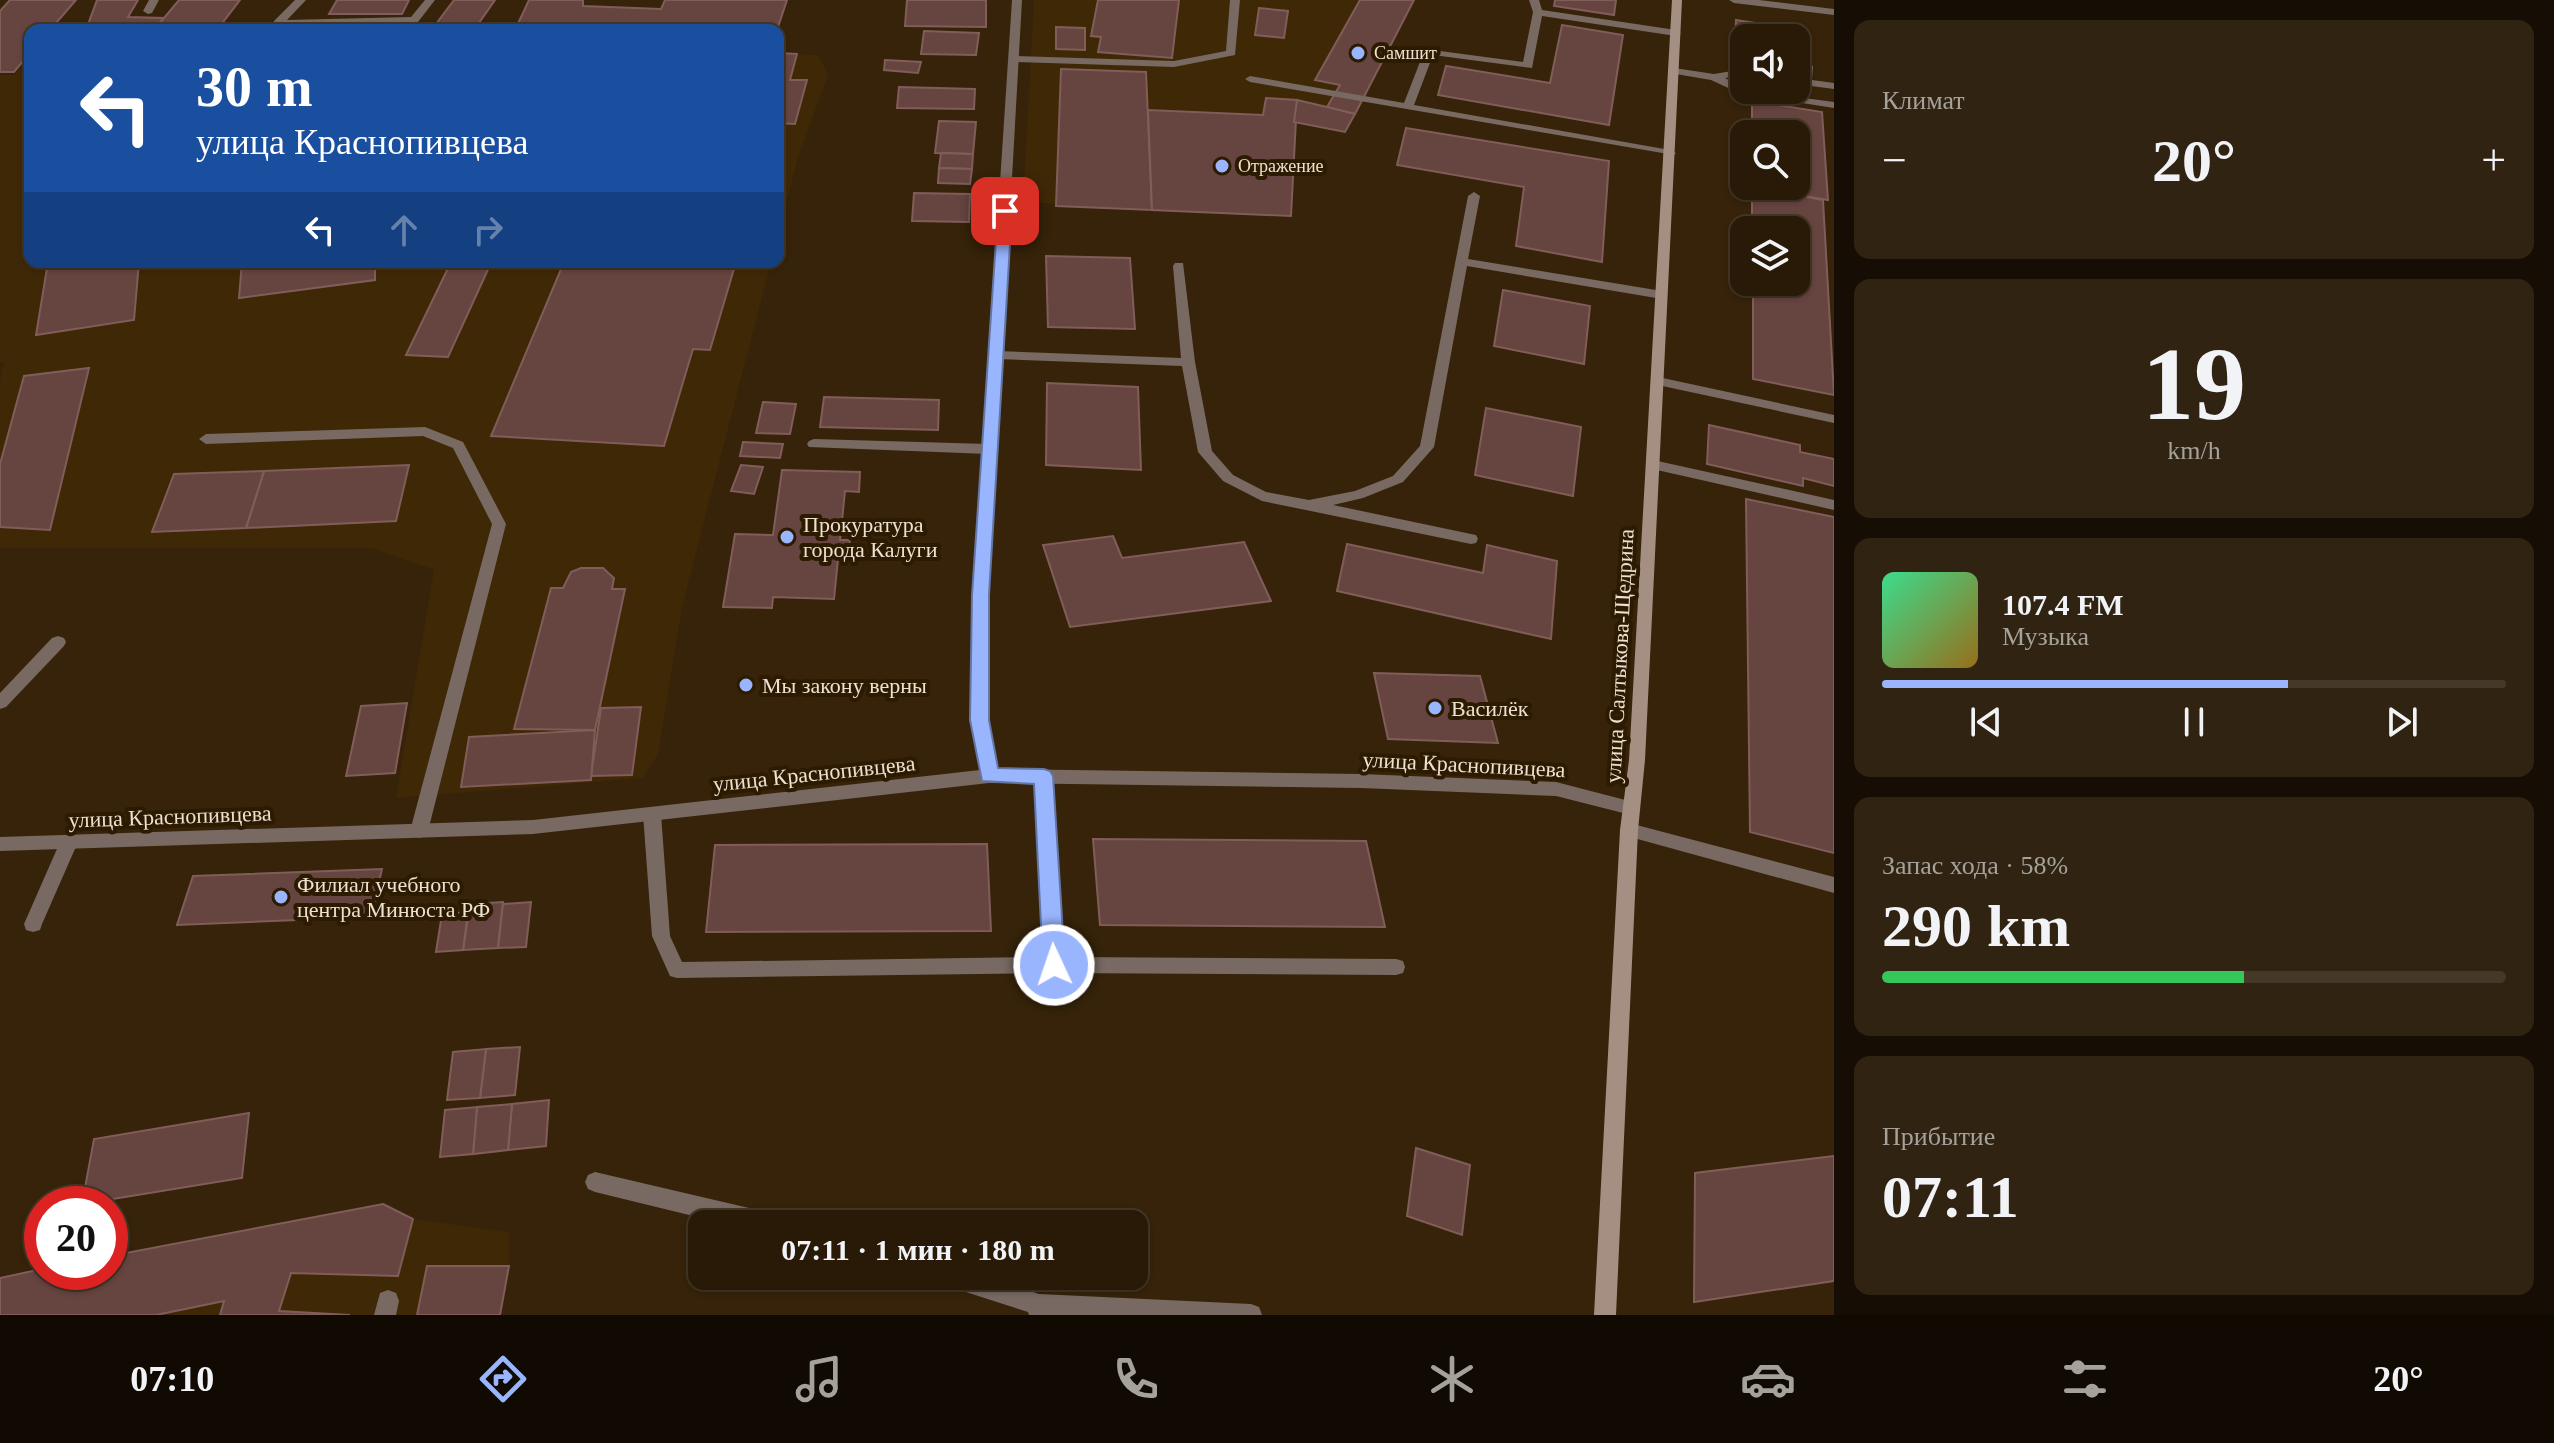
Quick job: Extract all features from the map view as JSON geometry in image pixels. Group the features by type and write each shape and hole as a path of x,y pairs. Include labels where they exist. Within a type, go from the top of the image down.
{"main road":[{"name":"улица Салтыкова-Щедрина","path":"1605,1315 1629,830 1637,760 1677,0"}],"street":[{"path":"148,11 154,0"},
{"path":"301,0 278,23 414,20 430,0"},
{"path":"989,776 980,720 979,640 1017,0"},
{"path":"1015,59 1174,64 1231,53 1235,0"},
{"path":"1407,108 1429,51 1528,66 1538,12 1534,0"},
{"path":"1734,0 1834,12"},
{"path":"1538,12 1676,33"},
{"path":"1674,71 1714,77 1730,74"},
{"path":"1714,77 1739,90 1834,105"},
{"path":"1250,79 1670,153"},
{"path":"1810,83 1834,86"},
{"path":"1309,505 1358,495 1398,479 1427,447 1474,196"},
{"path":"1460,261 1662,295"},
{"path":"1179,266 1188,362 1205,452 1228,478 1262,496 1471,539"},
{"path":"996,355 1188,362"},
{"path":"1658,381 1834,419"},
{"path":"206,439 425,431 458,445 499,524 419,831"},
{"path":"814,444 988,449"},
{"path":"1653,465 1834,505"},
{"path":"0,703 58,642"},
{"name":"улица Краснопивцева","path":"0,844 533,827 989,776 1361,781 1556,789 1631,808"},
{"path":"1044,776 1054,965"},
{"path":"652,814 661,936 677,970 1054,965 1396,967"},
{"path":"1629,830 1834,885"},
{"path":"33,924 69,842"},
{"path":"595,1182 712,1210"},
{"path":"986,1290 1039,1310 1251,1315"}],"shaded area":[{"path":"1034,0 1414,0 1345,132 1294,123 1291,216 1023,202"},
{"path":"784,54 818,55 828,75 798,157 784,212"},
{"path":"24,64 24,268 769,268 682,607 658,754 643,778 396,798 434,570 372,548 0,548 0,381 4,363 0,362 0,75 15,75"},
{"path":"383,1204 413,1219 509,1232 509,1266 500,1315 0,1315 0,1278 24,1273 24,1290 128,1290 128,1253"}],"building":[{"path":"10,0 76,0 55,24 24,24 24,60 14,72 0,72 0,11"},
{"path":"97,0 138,0 128,17 164,18 159,24 88,24"},
{"path":"179,0 240,0 222,24 159,24"},
{"path":"337,0 409,0 402,14 329,14"},
{"path":"454,0 495,0 478,24 436,24"},
{"path":"529,0 583,0 583,6 661,9 665,0 787,0 779,24 518,24"},
{"path":"907,0 986,0 986,27 905,26"},
{"path":"1098,0 1179,0 1172,58 1098,52 1101,37 1091,36"},
{"name":"Самшит","path":"1360,0 1414,0 1355,114 1327,107 1340,85 1315,80"},
{"path":"1555,0 1616,0 1614,15 1554,6"},
{"path":"1259,8 1288,11 1284,38 1255,35"},
{"path":"1736,20 1762,24 1736,24"},
{"path":"1562,25 1623,35 1609,125 1438,95 1446,66 1550,83"},
{"path":"1056,27 1085,28 1085,50 1056,49"},
{"path":"924,31 979,33 976,55 921,54"},
{"path":"784,53 797,54 790,80 807,80 795,124 784,123"},
{"path":"885,60 921,62 918,73 884,70"},
{"path":"1061,69 1146,72 1152,210 1056,206"},
{"path":"899,87 975,89 974,109 897,108"},
{"name":"Отражение","path":"1266,98 1297,100 1291,216 1152,210 1148,110 1263,115"},
{"path":"1297,100 1355,114 1345,132 1294,122"},
{"path":"1752,104 1822,112 1828,200 1810,197 1810,120 1752,120"},
{"path":"939,121 976,122 973,154 935,153"},
{"path":"1406,128 1609,161 1602,262 1516,246 1524,187 1397,165"},
{"path":"941,153 973,154 972,169 939,168"},
{"path":"939,168 972,169 970,184 938,183"},
{"path":"914,193 970,194 969,222 912,221"},
{"path":"1752,200 1823,200 1834,395 1753,379 1753,296 1810,296 1810,216 1752,216"},
{"path":"1046,256 1130,258 1135,329 1048,327"},
{"path":"47,268 138,268 134,320 36,335"},
{"path":"242,268 375,268 375,280 239,298"},
{"path":"448,268 489,268 448,357 406,355"},
{"path":"561,268 734,268 710,350 693,349 664,446 491,436"},
{"path":"1503,290 1590,306 1584,364 1494,346"},
{"path":"89,368 50,530 0,527 0,464 24,376"},
{"path":"1047,383 1138,387 1141,470 1046,465"},
{"path":"824,397 939,400 938,430 820,427"},
{"path":"763,402 796,404 790,434 756,433"},
{"path":"1486,408 1581,427 1573,496 1475,475"},
{"path":"1709,425 1800,445 1800,452 1834,459 1834,486 1803,478 1803,486 1707,464"},
{"path":"743,442 783,444 780,458 740,456"},
{"path":"409,465 396,521 246,528 264,471"},
{"path":"741,465 763,467 754,494 731,491"},
{"name":"Прокуратура города Калуги","path":"782,470 860,472 859,492 845,491 840,540 850,540 848,560 838,559 834,599 773,597 772,608 723,607 735,534 773,535"},
{"path":"264,471 246,528 152,532 174,474"},
{"path":"1746,499 1834,517 1834,853 1750,832"},
{"path":"1113,536 1122,558 1244,542 1271,601 1070,627 1043,545"},
{"path":"1347,544 1483,573 1487,545 1557,561 1551,639 1337,591"},
{"path":"581,568 603,568 614,578 612,589 625,589 595,730 514,729 551,588 563,588 571,572"},
{"name":"Василёк","path":"1374,673 1480,676 1498,743 1388,739"},
{"path":"407,703 395,773 346,776 361,706"},
{"path":"641,707 632,775 591,776 601,708"},
{"path":"595,730 591,780 461,787 469,737"},
{"path":"1093,839 1366,841 1385,927 1100,925"},
{"path":"987,844 991,931 706,932 715,845"},
{"name":"Филиал учебного центра Минюста РФ","path":"382,869 371,917 177,925 193,876"},
{"path":"503,902 498,948 463,950 470,904"},
{"path":"531,902 526,947 498,948 503,904"},
{"path":"468,912 463,950 436,952 442,914"},
{"path":"520,1047 515,1095 480,1098 486,1049"},
{"path":"486,1049 480,1098 447,1100 453,1052"},
{"path":"549,1100 546,1146 508,1150 512,1104"},
{"path":"512,1104 508,1150 473,1154 477,1107"},
{"path":"477,1107 473,1154 440,1157 445,1110"},
{"path":"249,1113 242,1178 128,1197 128,1186 85,1186 94,1139"},
{"path":"1416,1148 1470,1165 1462,1235 1407,1216"},
{"path":"1834,1156 1834,1281 1694,1302 1695,1173"},
{"path":"383,1204 413,1219 398,1276 291,1273 279,1311 350,1315 220,1315 224,1301 156,1315 0,1315 0,1278 24,1273 24,1290 128,1290 128,1253"},
{"path":"427,1266 509,1266 500,1315 417,1315"}],"place":[{"name":"Самшит","path":"1358,53"},
{"name":"Отражение","path":"1222,166"},
{"name":"Прокуратура города Калуги","path":"787,537"},
{"name":"Мы закону верны","path":"746,685"},
{"name":"Василёк","path":"1435,708"},
{"name":"Филиал учебного центра Минюста РФ","path":"281,897"}],"route":[{"path":"1005,211 980,595 980,720 989,776 1044,776 1054,965"}]}
